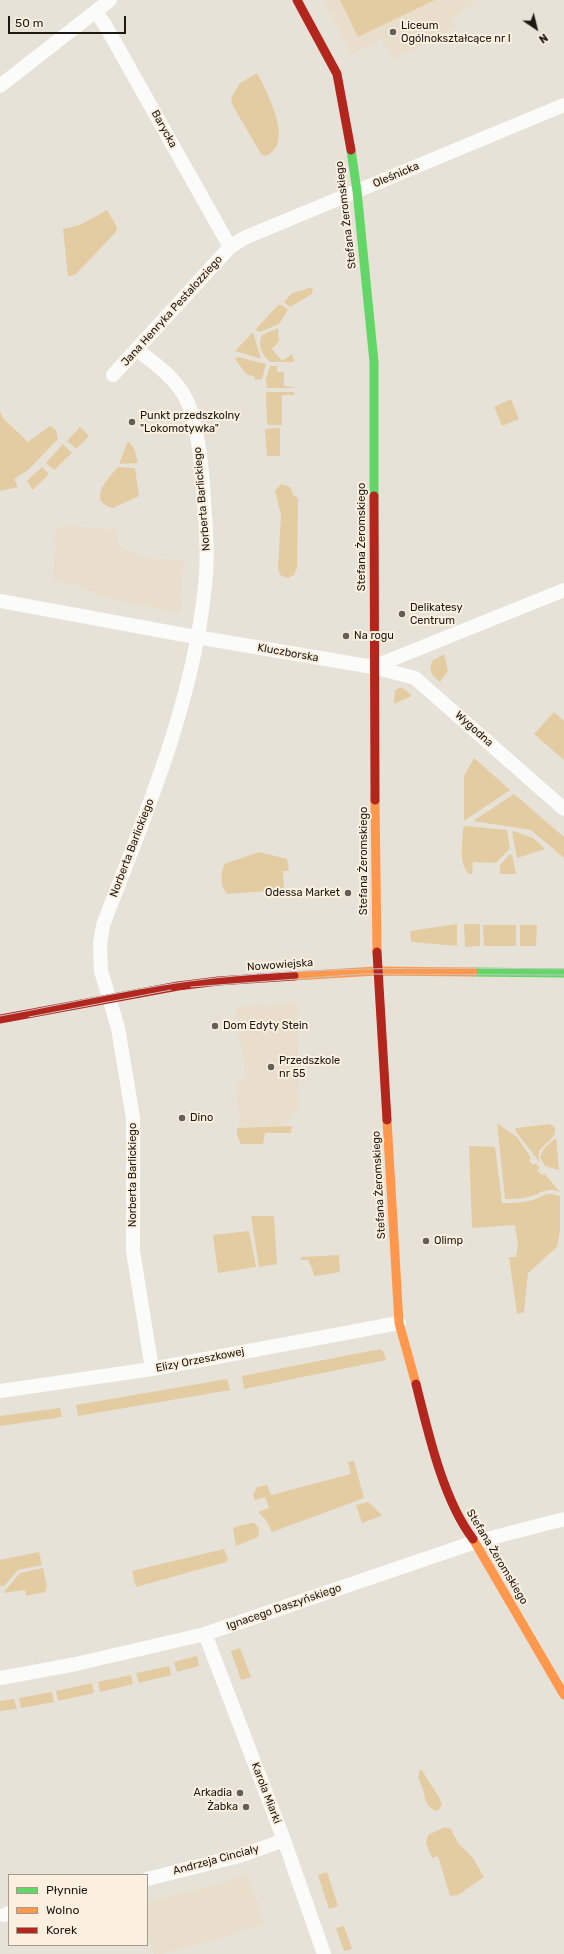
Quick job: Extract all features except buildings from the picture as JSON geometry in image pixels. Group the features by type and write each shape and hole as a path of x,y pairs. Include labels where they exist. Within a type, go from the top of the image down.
{"street":[{"path":"0,86 110,0"},
{"name":"Stefana Żeromskiego","path":"297,0 338,74 357,191 374,362 373,667 377,971 399,1323 435,1457 461,1524 475,1542 564,1695"},
{"name":"Barycka","path":"95,12 104,23 230,247"},
{"name":"Oleśnicka","path":"230,247 244,238 564,105"},
{"name":"Jana Henryka Pestalozziego","path":"113,375 230,247"},
{"name":"Norberta Barlickiego","path":"137,350 167,375 185,397 190,408 200,457 207,540 205,585 198,637 166,758 103,926 100,944 101,971 118,1028 133,1118 133,1251 152,1369"},
{"path":"373,667 564,590"},
{"name":"Kluczborska","path":"0,601 373,667"},
{"name":"Wygodna","path":"373,667 415,678 564,809"},
{"name":"Nowowiejska","path":"0,1019 109,998 178,986 218,981 377,971 564,973"},
{"name":"Elizy Orzeszkowej","path":"0,1391 152,1369 399,1323"},
{"name":"Ignacego Daszyńskiego","path":"0,1678 76,1664 205,1634 475,1542 564,1519"},
{"name":"Karola Miarki","path":"205,1634 284,1840 324,1954"},
{"name":"Andrzeja Cinciały","path":"148,1879 243,1854 284,1840"}],"shaded area":[{"name":"Liceum Ogólnokształcące nr I","path":"322,0 477,0 452,20 457,27 392,60 382,39 352,55"},
{"path":"340,0 435,0 358,37"},
{"path":"257,73 272,105 279,130 278,141 274,150 265,156 261,154 233,106 231,98 240,83"},
{"path":"107,210 117,227 116,232 75,275 68,276 63,229 80,225"},
{"path":"313,287 312,294 290,307 284,302 292,293"},
{"path":"278,305 282,305 288,310 279,324 260,332 255,330"},
{"path":"278,328 279,341 272,349 282,361 292,354 294,362 271,362 263,354 260,342 262,335"},
{"path":"253,332 261,359 235,351"},
{"path":"238,357 266,364 262,379 255,380 255,377 246,374 235,359"},
{"path":"270,366 277,366 277,372 284,372 284,386 293,388 267,388 266,379"},
{"path":"294,392 294,395 282,395 282,425 269,425 267,423 266,393"},
{"path":"511,399 519,419 502,426 494,407"},
{"path":"0,412 3,418 28,442 50,426 56,430 58,439 28,470 14,479 18,487 0,491"},
{"path":"80,427 89,436 76,449 67,441"},
{"path":"280,428 280,456 267,456 265,430"},
{"path":"128,441 134,448 138,463 119,464"},
{"path":"63,444 72,453 54,470 46,463"},
{"path":"42,467 49,474 33,490 27,481"},
{"path":"118,467 135,468 139,496 113,508 105,505 101,500 100,495 105,483"},
{"path":"281,484 290,487 294,496 298,498 297,568 294,575 288,578 280,575 278,568 281,515 275,491"},
{"path":"63,525 117,530 119,546 144,558 184,560 180,601 182,601 181,613 96,596 96,592 81,589 81,586 53,581 56,530"},
{"path":"444,654 448,671 440,682 432,673 430,668 432,661"},
{"path":"399,688 403,688 412,696 394,704 395,691"},
{"path":"554,712 564,721 564,760 534,734"},
{"path":"474,758 510,790 464,821 464,776"},
{"path":"514,794 564,837 564,858 531,830 473,821"},
{"path":"466,826 507,830 510,848 496,863 473,862 472,874 469,874 463,864 462,858 463,828"},
{"path":"514,831 533,838 545,849 517,858 512,832"},
{"path":"259,852 287,859 289,871 283,871 284,890 227,894 221,880 224,864"},
{"path":"510,854 512,855 516,874 500,874 500,865"},
{"path":"457,924 457,946 411,942 410,931"},
{"path":"464,924 480,924 480,946 465,947"},
{"path":"483,925 516,925 516,946 484,946"},
{"path":"520,925 537,925 536,946 520,946"},
{"name":"Przedszkole nr 55","path":"297,1002 299,1107 283,1126 240,1128 236,1080 246,1078 235,1007"},
{"path":"497,1123 517,1137 531,1158 529,1160 533,1165 535,1163 540,1168 537,1170 542,1175 544,1173 560,1192 546,1190 524,1198 505,1199"},
{"path":"550,1124 555,1128 555,1133 540,1150 539,1159 541,1164 516,1132 515,1128"},
{"path":"292,1126 291,1133 265,1133 263,1144 241,1144 237,1135 237,1128"},
{"path":"556,1138 559,1170 545,1166 540,1157 544,1148"},
{"path":"469,1146 495,1147 502,1203 525,1202 548,1194 560,1196 560,1231 557,1247 528,1273 524,1312 517,1314 509,1257 516,1257 518,1246 515,1225 472,1228"},
{"path":"251,1216 274,1216 277,1264 259,1267"},
{"path":"249,1231 256,1267 218,1273 213,1235"},
{"path":"339,1255 340,1272 314,1276 308,1260 301,1260 301,1257"},
{"path":"380,1349 384,1352 386,1360 244,1389 242,1376"},
{"path":"227,1379 230,1390 78,1416 76,1405"},
{"path":"60,1408 62,1417 0,1426 0,1416"},
{"path":"354,1461 364,1498 272,1532 266,1520 258,1512 269,1508 265,1497 255,1500 253,1495 257,1487 267,1485 271,1495 351,1474 348,1462"},
{"path":"368,1502 382,1516 362,1523 356,1505"},
{"path":"254,1523 259,1528 258,1537 236,1546 233,1529 235,1527"},
{"path":"224,1549 228,1559 226,1562 136,1587 132,1571"},
{"path":"39,1552 42,1565 18,1570 4,1586 0,1586 0,1560"},
{"path":"43,1568 47,1586 45,1592 26,1596 25,1590 3,1593 20,1573"},
{"path":"240,1648 251,1677 241,1680 231,1651"},
{"path":"197,1656 199,1666 177,1672 174,1662"},
{"path":"169,1666 171,1675 139,1683 136,1673"},
{"path":"131,1675 133,1684 100,1692 98,1682"},
{"path":"92,1683 94,1693 58,1701 56,1691"},
{"path":"52,1692 54,1702 21,1708 19,1698"},
{"path":"14,1699 17,1709 0,1711 0,1701"},
{"path":"421,1769 440,1799 442,1804 438,1811 431,1808 425,1800 418,1777"},
{"path":"445,1827 451,1829 458,1843 473,1858 484,1877 458,1895 450,1896 438,1856 432,1858 426,1843 428,1835"},
{"path":"327,1872 338,1906 329,1909 318,1875"},
{"path":"247,1874 265,1924 232,1935 163,1954 154,1954 148,1933 148,1902 223,1883"},
{"path":"344,1926 352,1949 344,1951 336,1928"}],"tram line":[{"path":"0,1016 160,985 258,974 301,971 389,969 564,969"},
{"path":"191,987 363,974 564,975"},
{"path":"29,1017 171,990"}],"traffic: fast":[{"path":"351,150 357,191 374,362 374,496"},
{"path":"473,972 564,973"}],"traffic: slow":[{"path":"375,800 377,952"},
{"path":"294,976 377,971 473,972"},
{"path":"387,1120 399,1323 416,1384"},
{"path":"473,1539 564,1695"}],"traffic: jam":[{"path":"297,0 337,74 351,150"},
{"path":"374,496 375,800"},
{"path":"377,952 387,1120"},
{"path":"0,1019 178,986 218,981 294,976"},
{"path":"416,1384 431,1444 445,1485 462,1523 473,1539"}],"place":[{"name":"Liceum Ogólnokształcące nr I","path":"393,32"},
{"name":"Punkt przedszkolny \"Lokomotywka\"","path":"132,422"},
{"name":"Delikatesy Centrum","path":"402,614"},
{"name":"Na rogu","path":"346,636"},
{"name":"Odessa Market","path":"348,893"},
{"name":"Dom Edyty Stein","path":"215,1026"},
{"name":"Przedszkole nr 55","path":"271,1067"},
{"name":"Dino","path":"182,1118"},
{"name":"Olimp","path":"426,1241"},
{"name":"Arkadia","path":"240,1793"},
{"name":"Żabka","path":"246,1807"}]}
